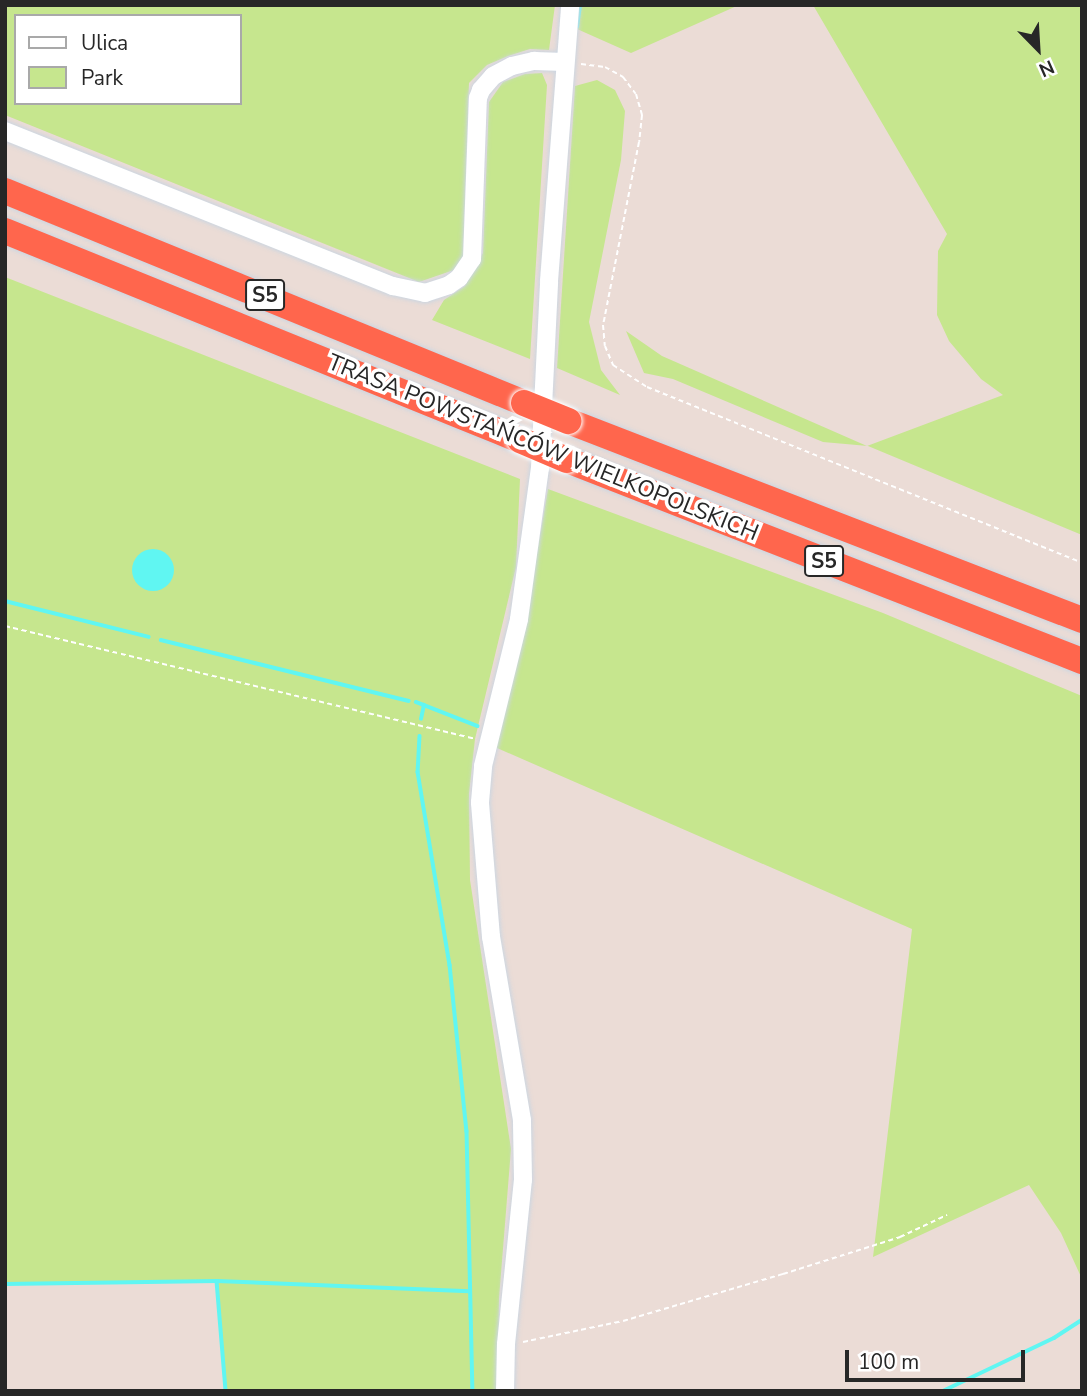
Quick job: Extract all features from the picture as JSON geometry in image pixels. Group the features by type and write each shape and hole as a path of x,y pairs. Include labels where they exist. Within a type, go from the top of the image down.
{"highway":[{"name":"TRASA POWSTAŃCÓW WIELKOPOLSKICH","path":"5,191 568,421 1082,620"},
{"name":"TRASA POWSTAŃCÓW WIELKOPOLSKICH","path":"5,231 567,460 1082,661"}],"street":[{"path":"505,1391 506,1344 522,1199 522,1120 485,892 480,802 488,742 519,618 540,468 549,281 570,5"},
{"path":"5,131 393,286 425,293 449,285 459,278 471,259 478,98 481,90 493,76 512,66 534,61 565,62"}],"path":[{"path":"565,62 614,71 631,85 642,115 603,325 605,346 613,365 647,387 1082,562"},
{"path":"5,626 488,742"},
{"path":"506,1344 561,1336 650,1314 874,1246 947,1215"}],"green space":[{"path":"5,5 555,5 549,50 530,49 508,56 487,65 469,83 463,256 454,270 419,282 5,115"},
{"path":"580,5 739,5 631,53 577,29"},
{"path":"813,5 1082,5 1082,535 867,446 1003,395 981,379 949,341 937,315 938,251 947,234"},
{"path":"542,73 547,85 530,359 432,320 444,300 465,286 483,253 489,102 503,82 525,74"},
{"path":"597,80 615,90 625,111 621,160 589,322 601,370 620,395 557,368 575,86"},
{"path":"5,277 520,479 516,567 475,739 469,794 470,880 511,1149 499,1299 498,1391 226,1391 216,1281 5,1284"},
{"path":"626,331 662,356 867,446 823,442 673,379 644,373"},
{"path":"548,489 883,613 1082,696 1082,1279 1061,1233 1029,1185 873,1257 912,929 497,748 496,739 524,629"}],"water":[{"path":"153,549 168,555 174,570 168,585 153,591 138,585 132,570 138,555"}],"waterway":[{"path":"577,27 580,5"},
{"path":"5,601 149,637"},
{"path":"161,640 409,701"},
{"path":"416,702 478,726"},
{"path":"421,719 424,705"},
{"path":"420,736 418,772 450,965 467,1131 473,1391"},
{"path":"217,1281 469,1291"},
{"path":"5,1284 217,1281 226,1391"},
{"path":"943,1391 1054,1338 1082,1320"}]}
